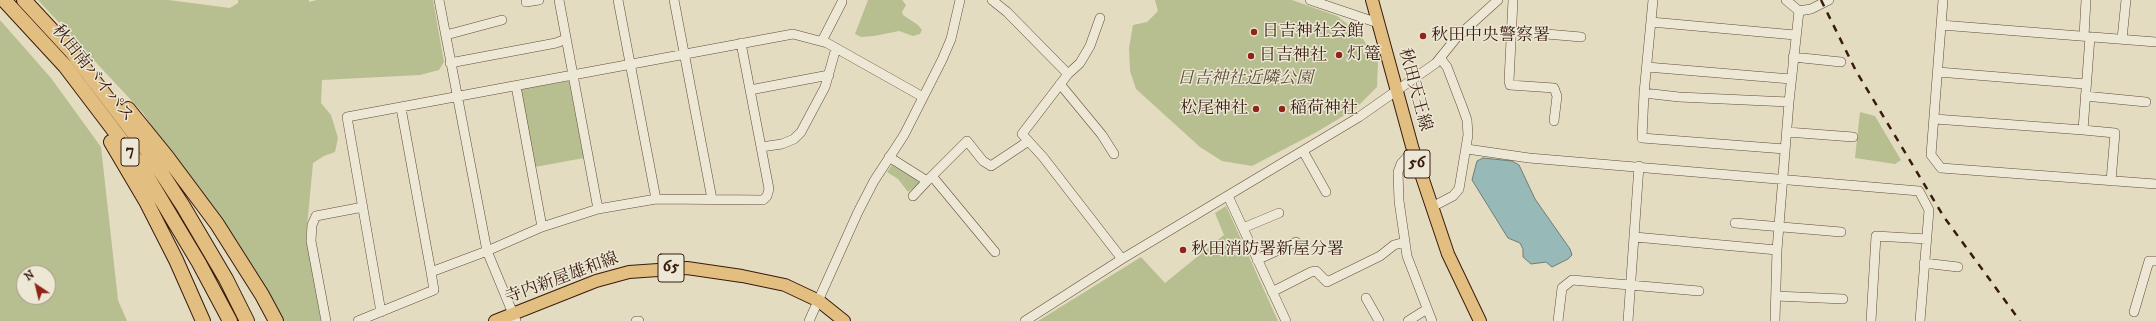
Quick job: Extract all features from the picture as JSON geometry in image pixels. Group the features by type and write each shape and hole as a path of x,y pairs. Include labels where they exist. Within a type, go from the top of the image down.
{"highway":[{"name":"秋田南バイパス","path":"4,0 50,49 140,166 199,263 230,321"},
{"name":"秋田南バイパス","path":"24,0 62,40 146,150 210,252 247,321"},
{"path":"62,40 78,51 167,157 217,224 262,295 276,321"},
{"path":"50,49 56,64 87,105 135,179 176,260 203,321"}],"main road":[{"name":"秋田天王線","path":"1372,0 1413,150 1432,207 1448,254 1480,321"},
{"name":"寺内新屋雄和線","path":"495,321 514,318 596,281 629,272 656,268 687,268 742,276 785,285 819,301 844,321"}],"street":[{"path":"439,0 487,251 514,318"},
{"path":"526,2 539,0"},
{"path":"559,0 598,209"},
{"path":"618,0 656,199"},
{"path":"674,0 712,199"},
{"path":"809,321 858,212 904,135 942,60 951,39 960,0"},
{"path":"992,0 1012,17 1068,74"},
{"path":"1310,0 1378,23"},
{"path":"1025,321 1122,259 1303,151 1397,90 1441,59 1457,37 1498,0"},
{"path":"1513,0 1510,85 1554,88 1557,96 1554,121"},
{"path":"1653,0 1644,93 1642,138 1785,149"},
{"path":"1786,0 1799,11 1812,9 1830,0"},
{"path":"1943,0 1931,155 1941,168 2156,184"},
{"path":"2083,130 2086,84 2086,0"},
{"path":"2122,39 2126,0"},
{"path":"822,41 842,2"},
{"path":"1775,321 1777,250 1795,35 1799,11"},
{"path":"1100,18 1090,46 1080,63 1068,74 1022,134 1027,142 1043,157 1122,259"},
{"path":"446,35 502,20"},
{"path":"1651,22 1795,35"},
{"path":"1942,25 2156,42"},
{"path":"1512,32 1581,37"},
{"path":"382,312 347,117 516,86 630,63 793,34 822,41 923,97"},
{"path":"450,63 556,44 566,39"},
{"path":"431,272 487,251 542,227 598,209 656,199 763,200 767,196 769,189 741,43"},
{"path":"761,147 782,144 794,139 801,132 829,75 836,48"},
{"path":"1793,58 1841,62"},
{"path":"1432,207 1454,196 1459,189 1467,149 1467,120 1447,68 1441,59"},
{"path":"1647,67 1791,79"},
{"path":"1938,72 2086,84"},
{"path":"750,90 829,75"},
{"path":"1060,84 1102,134 1114,154"},
{"path":"516,86 542,227"},
{"path":"1644,93 1678,97 1789,102"},
{"path":"2085,96 2146,102"},
{"path":"358,321 434,290 400,108"},
{"path":"1934,119 2115,133 2112,181"},
{"path":"1787,132 1853,137"},
{"path":"913,196 967,141 983,161 991,166 1027,142"},
{"path":"1467,149 1530,158 1783,178 1918,191 1929,210 1920,321"},
{"path":"1413,150 1400,164 1398,172 1399,201 1407,256 1432,321"},
{"path":"1303,151 1326,192"},
{"path":"890,157 930,179 995,252"},
{"path":"1628,321 1639,166"},
{"path":"1228,196 1286,321"},
{"path":"326,321 310,241 312,225 316,216 363,207"},
{"path":"1243,228 1280,213"},
{"path":"1735,222 1841,232"},
{"path":"1871,321 1876,236 1927,239"},
{"path":"1635,237 1777,250"},
{"path":"1257,260 1296,242"},
{"path":"1272,292 1311,272 1316,271 1327,282 1380,256 1394,244 1405,242"},
{"path":"2134,312 2149,261 2156,261"},
{"path":"1924,263 1958,267"},
{"path":"1558,321 1562,288 1572,280 1699,291"},
{"path":"1776,296 1843,300"},
{"path":"1366,298 1379,321"},
{"path":"1408,321 1427,309"}],"green space":[{"path":"38,0 168,0 230,8 238,3 238,0 309,0 309,2 317,0 433,0 444,62 439,70 420,75 322,80 321,103 331,115 338,138 335,152 324,156 313,163 306,237 321,321 282,321 143,113"},
{"path":"868,0 902,0 906,5 902,12 903,15 918,25 922,30 920,34 913,36 899,31 861,37 855,34"},
{"name":"日吉神社近隣公園","path":"1155,0 1292,0 1337,16 1358,32 1378,61 1377,87 1355,109 1315,133 1252,166 1222,161 1200,147 1136,89 1130,71 1129,48 1133,25 1147,22 1158,11"},
{"path":"0,20 51,78 101,147 118,300 127,321 0,321"},
{"path":"569,81 584,158 535,167 521,89"},
{"path":"1860,112 1875,116 1901,160 1895,164 1855,158"},
{"path":"892,165 918,179 919,184 908,192 898,179 887,172"},
{"path":"1226,206 1278,321 1038,321 1141,257 1165,283 1224,235 1215,213"}],"water":[{"path":"1483,158 1512,161 1519,165 1535,199 1570,249 1572,255 1568,259 1552,267 1546,262 1531,264 1523,257 1523,249 1520,243 1508,238 1472,180 1477,161"}],"railway":[{"path":"1821,0 1856,71 1944,217 2020,321"}],"place":[{"name":"日吉神社会館","path":"1254,32"},
{"name":"秋田中央警察署","path":"1423,36"},
{"name":"灯篭","path":"1339,55"},
{"name":"日吉神社","path":"1251,56"},
{"name":"松尾神社","path":"1256,109"},
{"name":"稲荷神社","path":"1282,109"},
{"name":"秋田消防署新屋分署","path":"1183,250"}]}
